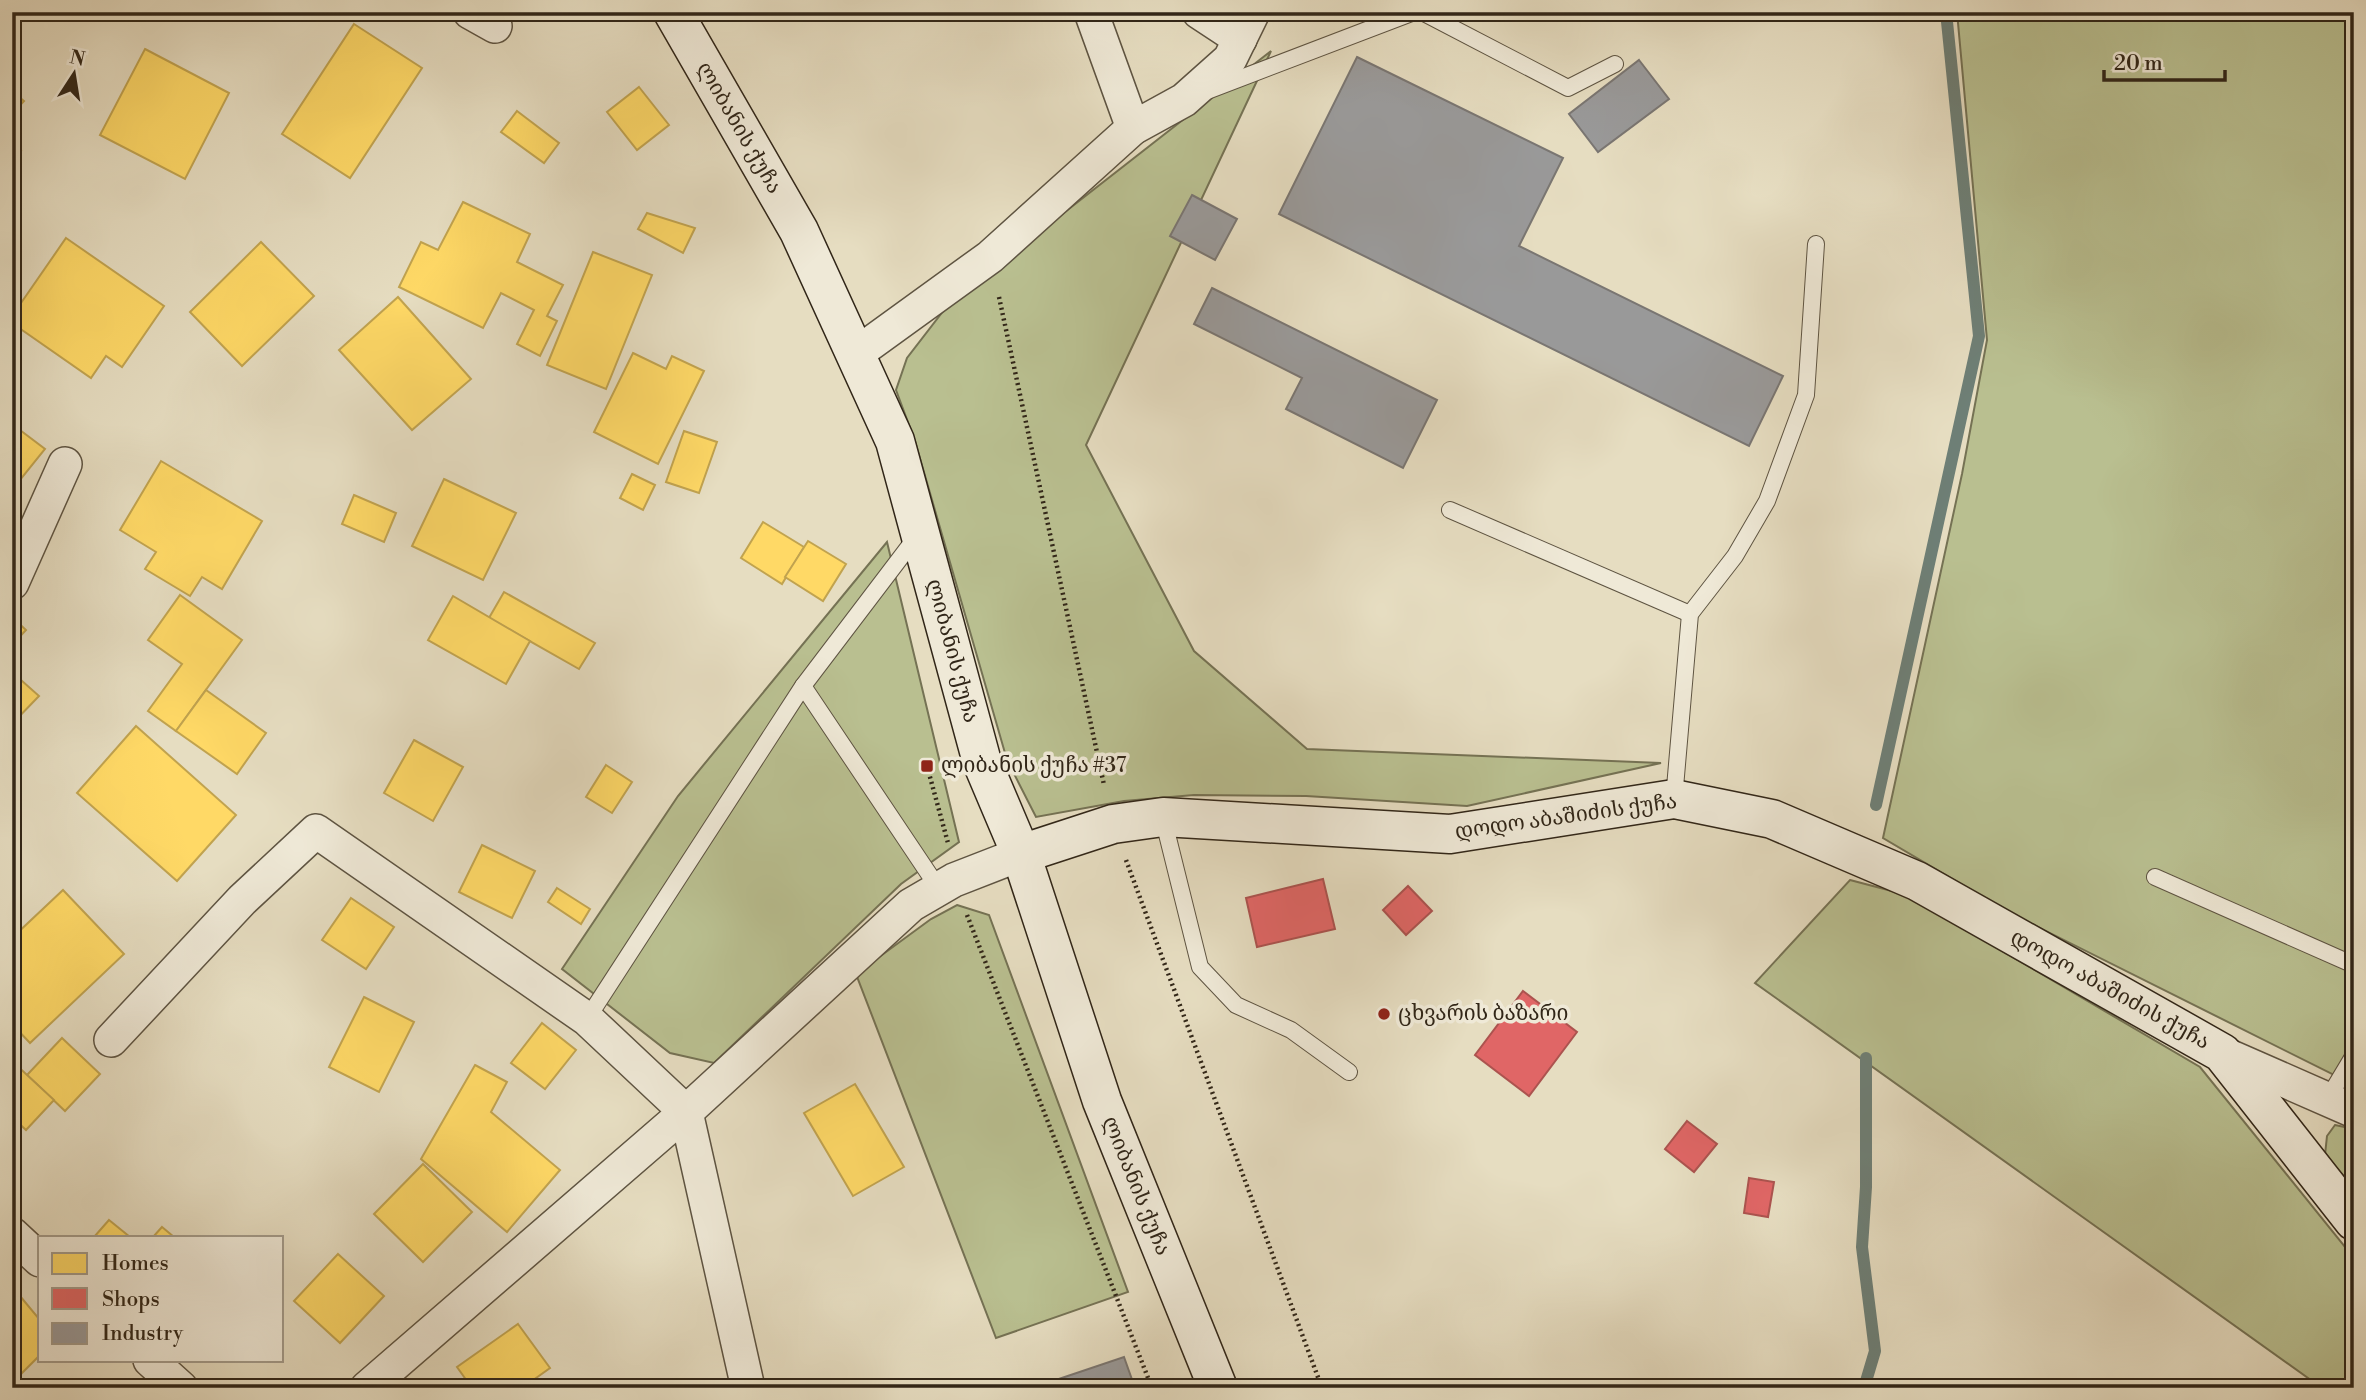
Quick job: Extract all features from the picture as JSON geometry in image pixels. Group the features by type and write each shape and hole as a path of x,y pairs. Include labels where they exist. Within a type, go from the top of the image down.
{"street":[{"name":"ლიბანის ქუჩა","path":"673,12 799,231 895,441 982,762 1021,853 1102,1101 1218,1388"},
{"path":"1091,12 1133,128"},
{"path":"856,354 990,257 1133,128 1184,100 1230,59 1247,26 1199,12"},
{"path":"12,583 65,464"},
{"name":"დოდო აბაშიძის ქუჩა","path":"1021,853 1112,824 1163,817 1450,834 1674,799 1772,819 1917,881 2222,1053 2354,1221"},
{"path":"111,1040 242,900 316,831 587,1019 686,1112 748,1388"},
{"path":"367,1388 686,1112 911,905 948,883 1021,853"},
{"path":"2222,1053 2341,1105"},
{"path":"12,1234 38,1257"},
{"path":"152,1362 181,1388"}],"lane":[{"path":"1184,100 1414,12"},
{"path":"1422,12 1568,88 1615,64"},
{"path":"1674,799 1690,614 1735,556 1767,501 1806,395 1816,244"},
{"path":"1450,510 1690,614"},
{"path":"587,1019 803,686 920,532"},
{"path":"803,686 948,883"},
{"path":"1163,817 1200,967 1237,1005 1292,1030 1349,1072"},
{"path":"2155,877 2354,965"},
{"path":"2341,1105 2354,1055"}],"path":[{"path":"927,766 948,883 969,920 1152,1388"}],"green space":[{"path":"1957,12 2354,12 2354,1085 2012,914 1883,838 1962,474 1987,340"},
{"path":"1271,51 1086,445 1194,651 1307,749 1661,763 1467,806 1306,796 1194,795 1124,801 1036,817 1007,760 915,441 896,390 907,358 951,301"},
{"path":"887,542 959,842 901,884 714,1063 670,1053 562,969 678,796"},
{"path":"1850,880 1907,895 2200,1067 2354,1258 2354,1388 2322,1388 1755,983"},
{"path":"957,905 989,915 1128,1292 996,1338 856,974 931,919"},
{"path":"2335,1125 2354,1129 2354,1188 2325,1155 2327,1136"}],"building: Homes":[{"path":"354,24 422,68 350,178 282,134"},
{"path":"145,49 229,93 185,179 100,135"},
{"path":"639,87 669,125 637,150 607,112"},
{"path":"12,91 24,101 12,114"},
{"path":"517,111 559,143 544,163 501,132"},
{"path":"12,144 21,151 12,161"},
{"path":"463,202 530,234 517,262 563,285 547,316 557,321 540,356 517,344 534,310 501,293 483,328 399,287 421,242 438,250"},
{"path":"647,213 695,228 683,253 638,229"},
{"path":"66,238 164,306 122,367 106,356 91,378 12,323 12,316"},
{"path":"261,242 314,296 242,366 190,312"},
{"path":"593,252 652,275 606,389 547,365"},
{"path":"398,297 471,379 412,430 339,350"},
{"path":"633,353 666,369 672,356 704,371 658,464 594,432"},
{"path":"12,424 45,449 12,490"},
{"path":"684,431 717,442 699,493 666,482"},
{"path":"161,461 262,521 222,589 202,577 190,596 145,569 156,552 120,530"},
{"path":"632,474 655,485 643,510 620,498"},
{"path":"444,479 516,513 483,580 412,546"},
{"path":"354,495 396,513 384,542 342,524"},
{"path":"763,522 804,547 782,584 741,558"},
{"path":"808,541 846,564 823,601 785,577"},
{"path":"504,592 595,643 579,669 489,618"},
{"path":"180,595 242,640 176,731 148,711 182,664 148,640"},
{"path":"453,596 530,641 506,684 428,640"},
{"path":"12,617 26,630 12,645"},
{"path":"12,672 39,696 12,724"},
{"path":"206,690 266,733 237,774 176,731"},
{"path":"136,726 236,815 177,881 77,793"},
{"path":"414,740 463,767 433,821 384,793"},
{"path":"606,765 632,782 612,813 586,797"},
{"path":"482,845 535,871 512,918 459,892"},
{"path":"557,888 590,909 581,924 548,902"},
{"path":"63,890 124,954 30,1043 12,1024 12,938"},
{"path":"351,898 394,927 366,969 322,940"},
{"path":"364,997 414,1022 379,1092 329,1067"},
{"path":"542,1023 576,1050 545,1089 511,1063"},
{"path":"62,1038 100,1074 65,1111 27,1075"},
{"path":"12,1061 54,1100 26,1130 12,1117"},
{"path":"475,1065 507,1082 491,1112 560,1170 507,1232 421,1159"},
{"path":"855,1084 904,1167 853,1196 804,1113"},
{"path":"423,1164 472,1212 423,1262 374,1214"},
{"path":"109,1220 129,1236 95,1236"},
{"path":"162,1227 173,1236 154,1236"},
{"path":"338,1254 384,1296 340,1343 294,1301"},
{"path":"20,1296 38,1318 38,1357 12,1383 12,1304"},
{"path":"518,1324 550,1368 522,1388 472,1388 457,1367"}],"building: Shops":[{"path":"1323,879 1335,929 1257,947 1246,898"},
{"path":"1408,886 1432,911 1406,935 1383,910"},
{"path":"1523,991 1577,1032 1529,1096 1475,1055"},
{"path":"1687,1121 1717,1144 1694,1172 1665,1149"},
{"path":"1749,1178 1774,1182 1768,1217 1744,1213"}],"building: Industry":[{"path":"1357,57 1563,158 1519,246 1783,376 1749,446 1279,214"},
{"path":"1639,60 1669,99 1598,152 1569,114"},
{"path":"1192,195 1237,219 1215,260 1170,236"},
{"path":"1212,288 1437,400 1403,468 1286,409 1302,378 1194,324"},
{"path":"1124,1357 1135,1388 1032,1388"}],"waterway":[{"path":"1876,805 1979,336 1946,12"},
{"path":"1864,1388 1875,1351 1862,1247 1866,1187 1866,1058"}],"place":[{"name":"ლიბანის ქუჩა #37","path":"927,766"},
{"name":"ცხვარის ბაზარი","path":"1384,1014"}]}
